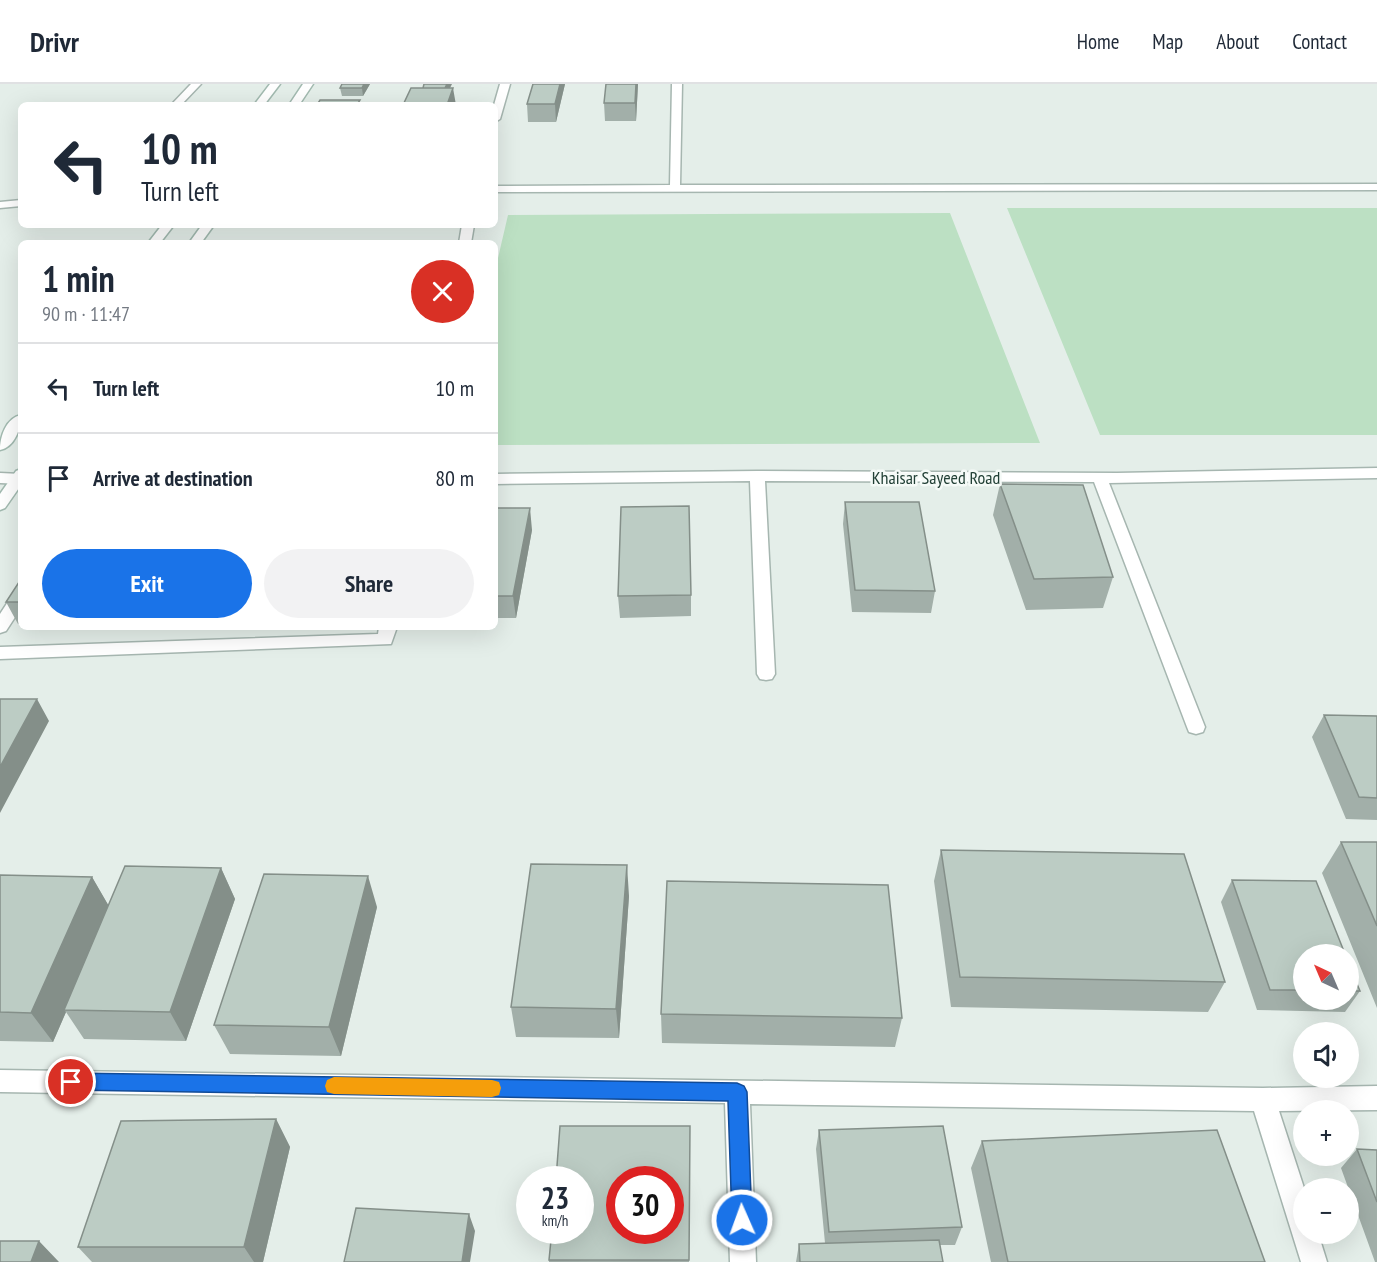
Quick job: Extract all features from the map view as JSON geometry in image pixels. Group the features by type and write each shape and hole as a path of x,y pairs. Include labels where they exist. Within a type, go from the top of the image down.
{"street":[{"path":"179,102 196,84"},
{"path":"261,102 275,84"},
{"path":"296,102 308,84"},
{"path":"498,108 505,84"},
{"path":"675,188 677,84"},
{"path":"498,189 1377,187"},
{"path":"0,205 18,203"},
{"path":"156,240 166,228"},
{"path":"0,446 18,423"},
{"name":"Khaisar Sayeed Road","path":"498,479 756,476 1100,478 1377,473"},
{"path":"756,476 765,674"},
{"path":"0,478 18,477"},
{"path":"1100,478 1196,726"},
{"path":"0,506 18,480"},
{"path":"0,627 18,600"},
{"path":"0,653 385,640 387,630"},
{"path":"0,1081 1263,1100 1377,1098"},
{"path":"737,1092 743,1262"},
{"path":"1263,1100 1293,1196"},
{"path":"1308,1244 1314,1262"}],"green space":[{"path":"1007,208 1377,208 1377,435 1100,435"},
{"path":"950,213 1040,443 498,445 498,258 508,215"}],"building":[{"path":"342,84 364,84 362,88 340,88"},
{"path":"424,84 447,84 445,88 423,88"},
{"path":"533,84 560,84 555,104 527,104"},
{"path":"606,84 636,84 635,103 604,103"},
{"path":"411,88 453,88 448,102 404,102"},
{"path":"320,100 360,100 359,102 319,102"},
{"path":"1000,484 1083,485 1113,577 1034,579"},
{"path":"845,502 919,502 935,591 855,590"},
{"path":"689,506 691,595 618,596 621,507"},
{"path":"498,508 530,508 513,596 498,596"},
{"path":"18,584 18,602 6,602"},
{"path":"0,699 37,699 0,767"},
{"path":"1324,715 1377,716 1377,798 1359,797"},
{"path":"1341,842 1377,842 1377,926"},
{"path":"941,850 1184,854 1225,982 960,977"},
{"path":"531,864 627,865 616,1009 511,1007"},
{"path":"125,866 221,868 170,1012 64,1010"},
{"path":"264,874 368,876 329,1027 214,1025"},
{"path":"0,875 92,877 31,1013 0,1012"},
{"path":"1232,880 1316,881 1341,944 1293,944 1293,990 1270,990"},
{"path":"667,881 888,885 902,1018 661,1014"},
{"path":"276,1119 244,1247 78,1247 121,1121"},
{"path":"560,1126 690,1126 689,1260 549,1260 551,1244 594,1244 594,1166 557,1166"},
{"path":"943,1126 962,1227 829,1232 819,1130"},
{"path":"1217,1130 1265,1262 1008,1262 982,1141"},
{"path":"1359,1149 1377,1150 1377,1202 1359,1154"},
{"path":"356,1208 469,1214 462,1262 344,1262"},
{"path":"939,1240 943,1262 800,1262 799,1244"},
{"path":"0,1241 39,1241 31,1262 0,1262"}],"slow traffic":[{"path":"334,1086 492,1088"}],"route":[{"path":"71,1082 737,1092 742,1220"}]}
